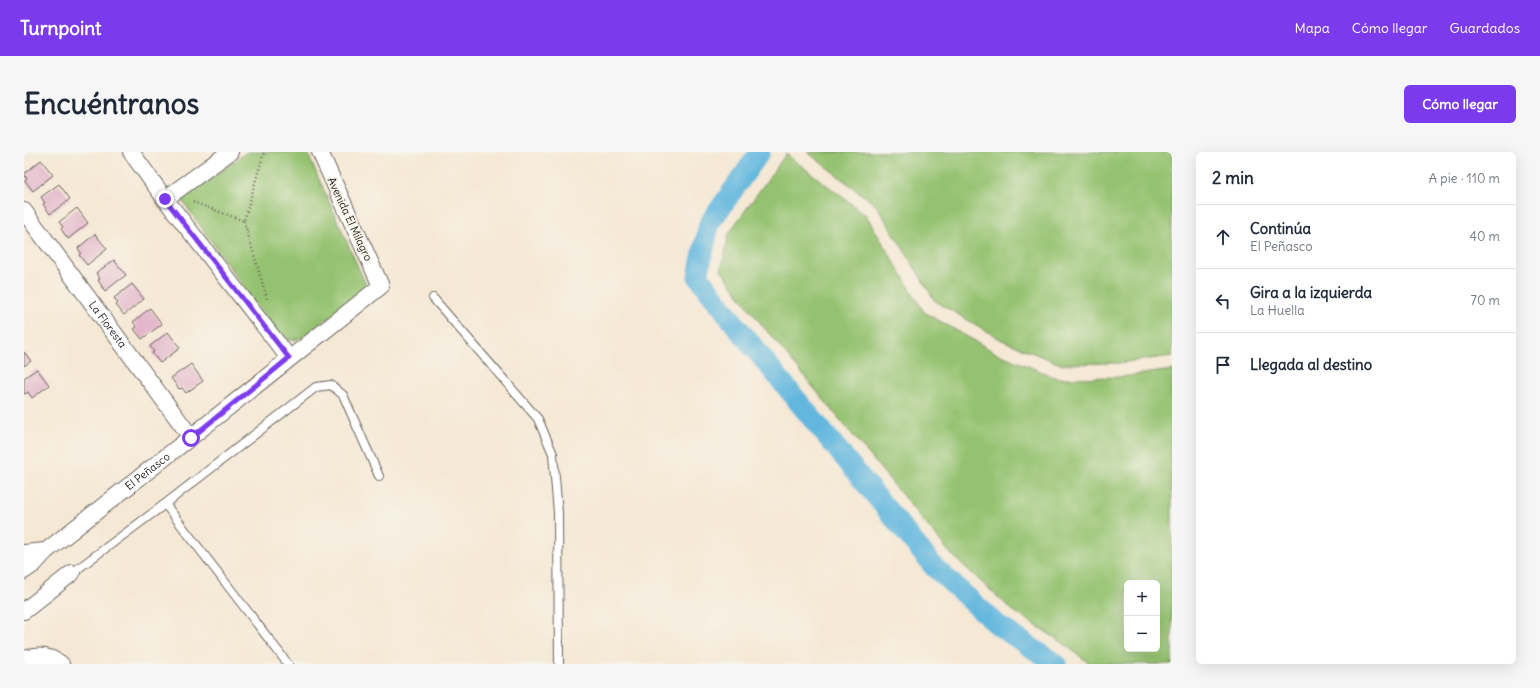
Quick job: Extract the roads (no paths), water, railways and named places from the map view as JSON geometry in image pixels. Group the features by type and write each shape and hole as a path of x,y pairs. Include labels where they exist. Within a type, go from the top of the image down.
{"street":[{"path":"131,152 168,196 289,358"},
{"path":"168,196 230,152"},
{"name":"Avenida El Milagro","path":"320,152 381,286"},
{"name":"La Floresta","path":"24,211 191,438"},
{"name":"El Peñasco","path":"24,571 34,564 46,551 191,438 289,358 381,286"},
{"path":"24,553 46,551"},
{"path":"24,611 72,573"},
{"path":"24,659 40,656 50,658 61,664"}],"lane":[{"path":"433,298 538,419 553,454 558,513 559,664"},
{"path":"72,573 165,504 316,387 331,385 343,395 378,476"},
{"path":"165,504 288,664"}],"waterway":[{"path":"760,152 709,224 698,276 741,332 935,568 999,626 1056,664"}]}
